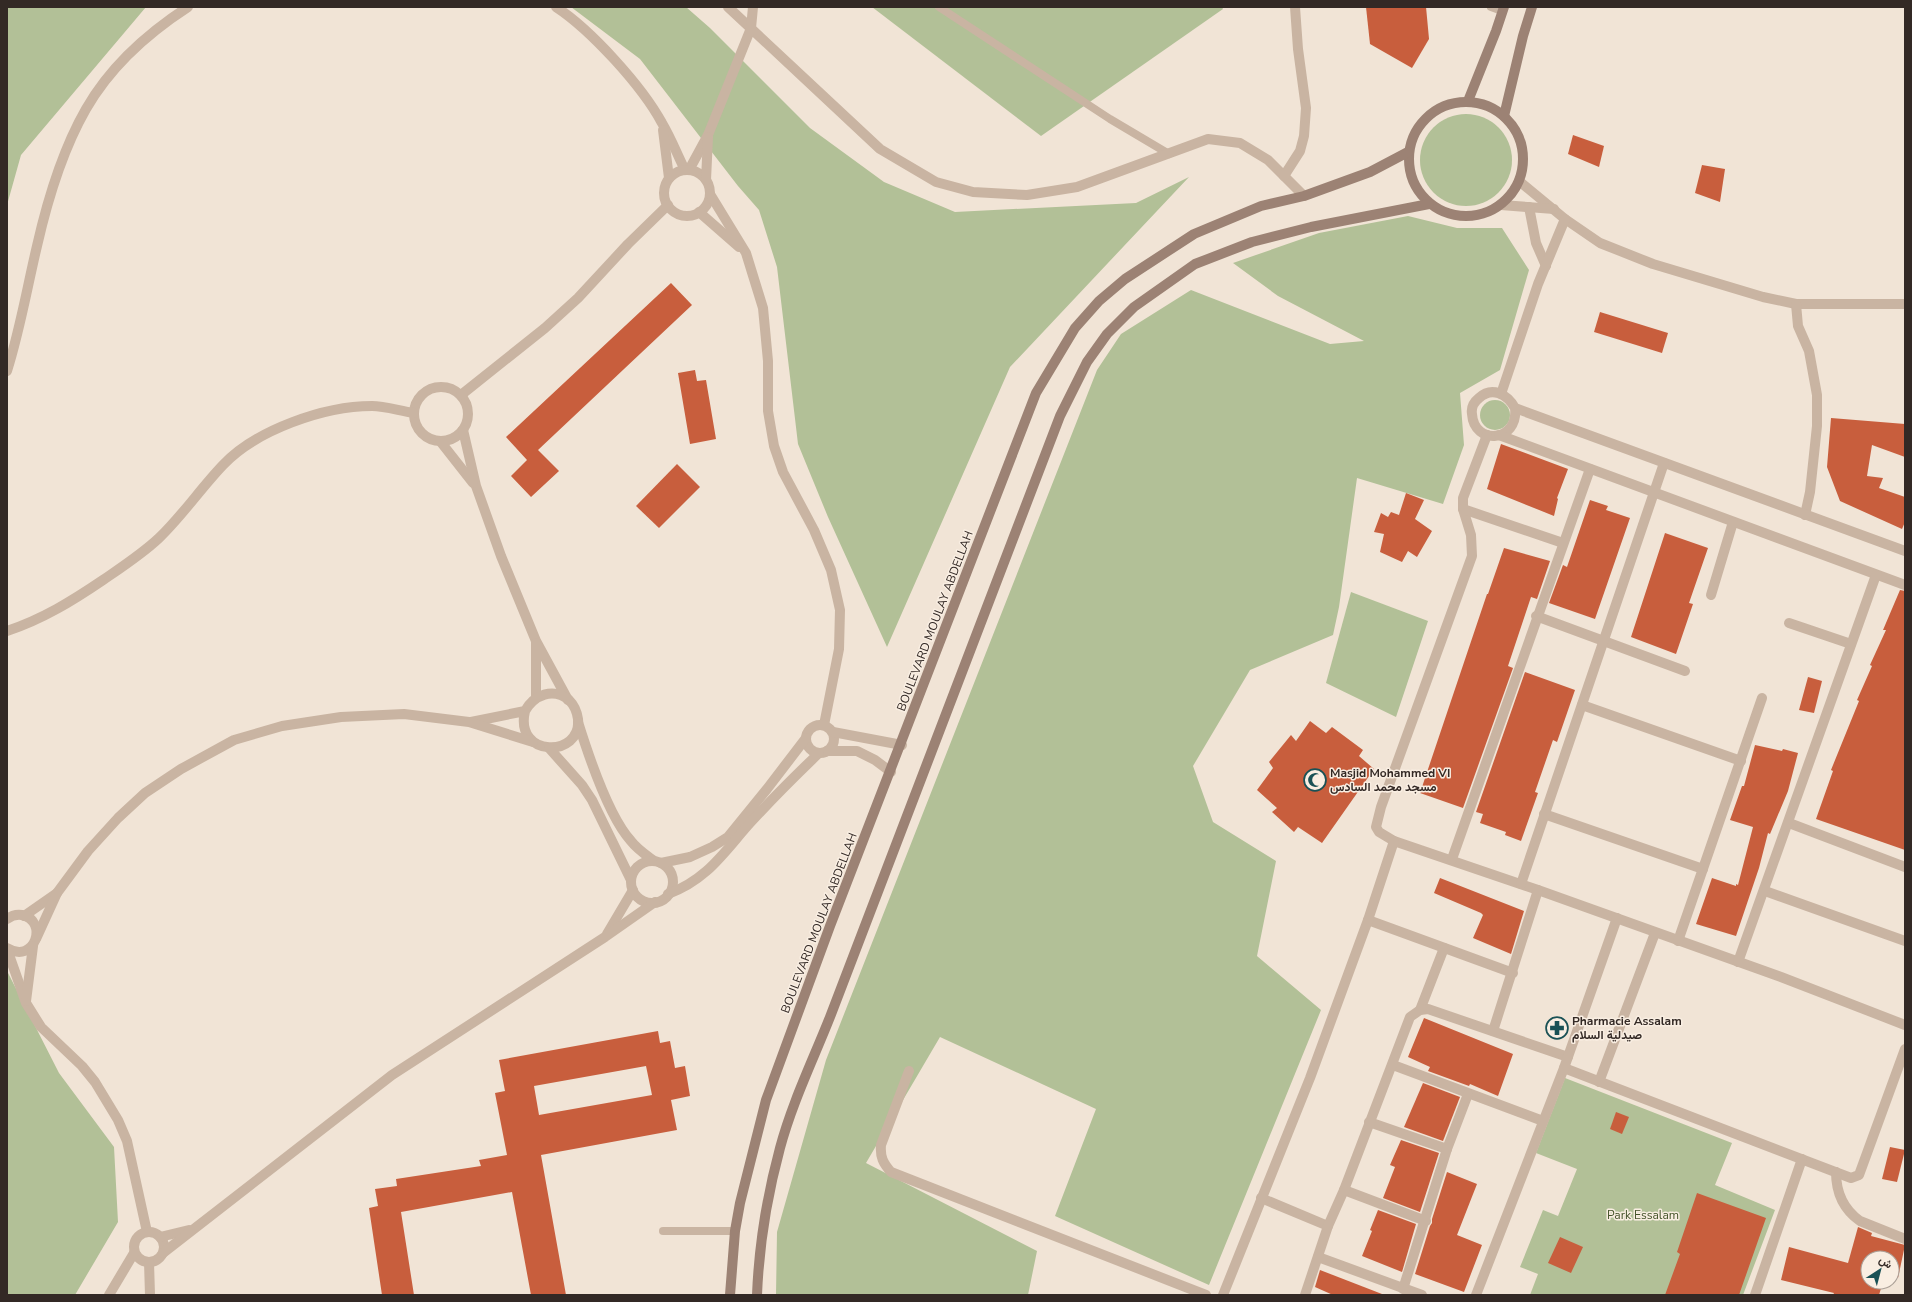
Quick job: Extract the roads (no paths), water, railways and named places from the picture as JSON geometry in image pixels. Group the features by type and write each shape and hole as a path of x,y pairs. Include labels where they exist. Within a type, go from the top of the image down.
{"main road":[{"path":"1504,116 1523,36 1532,7"},
{"path":"1468,101 1503,9"},
{"path":"1468,101 1487,105 1504,116 1514,126 1522,146 1523,168 1519,181 1512,194 1501,205 1488,212 1473,216 1442,212 1429,204 1412,180 1408,152 1418,125 1440,107 1468,101"},
{"name":"BOULEVARD MOULAY ABDELLAH","path":"730,1295 735,1231 740,1203 766,1100 828,933 902,745 1036,393 1075,328 1099,301 1125,279 1194,234 1261,206 1304,196 1370,172 1408,152"},
{"path":"756,1295 758,1258 766,1208 780,1147 793,1109 830,1017 1060,416 1087,362 1107,334 1134,307 1195,264 1222,252 1259,240 1311,227 1429,204"}],"street":[{"path":"7,371 26,301 47,207 70,142 86,109 107,79 137,46 167,21 188,7"},
{"path":"556,7 567,14 596,40 634,84 662,122 687,170"},
{"path":"728,7 880,149 936,182 973,192 1027,195 1077,187 1208,139 1240,143 1268,160 1304,196"},
{"path":"687,170 708,135 751,28 753,7"},
{"path":"1284,176 1300,151 1304,136 1306,108 1298,49 1295,7"},
{"path":"662,122 669,178 664,192 668,205 672,211 686,216 699,212 704,207 710,194"},
{"path":"708,135 706,180 710,194 746,253 763,308 768,361 768,411 774,446 783,472 814,530 831,570 840,610 839,649 824,725"},
{"path":"669,178 676,172 687,170 695,171 706,180"},
{"path":"1519,181 1565,219 1600,243 1653,264 1762,297 1796,304 1905,304"},
{"path":"461,395 545,328 578,298 628,244 668,205"},
{"path":"1501,205 1554,209"},
{"path":"1529,207 1536,243 1546,266"},
{"path":"699,212 746,253"},
{"path":"1501,394 1538,284 1565,219"},
{"path":"1796,304 1798,326 1809,351 1817,395 1817,426 1810,492 1805,515"},
{"path":"445,387 454,390 461,395 468,408 466,423 463,430 457,436 449,440 440,441 428,437 419,429 414,413 420,396 432,388 445,387"},
{"path":"1499,435 1504,433 1512,425 1515,415 1515,408 1510,399 1494,392 1483,395 1476,400 1473,407 1472,421 1477,429 1487,434 1499,435 1905,585"},
{"path":"7,631 31,623 64,606 128,563 159,538 224,464 247,445 282,426 332,409 372,406 414,413"},
{"path":"1515,408 1905,551"},
{"path":"463,430 476,486 501,556 536,641 568,700 574,706 588,753 616,820 631,842 665,866 671,874 672,884 668,894"},
{"path":"1487,434 1463,498 1463,509 1471,535 1472,556 1378,818 1376,827 1379,832 1394,841 1452,859 1617,918 1905,1025"},
{"path":"440,441 476,486"},
{"path":"1521,884 1664,463"},
{"path":"1452,859 1536,616 1590,469"},
{"path":"1463,509 1563,543"},
{"path":"1711,595 1732,522"},
{"path":"1738,962 1765,891 1816,741 1876,575"},
{"path":"1536,616 1684,670"},
{"path":"1789,623 1851,644"},
{"path":"536,641 536,698"},
{"path":"534,742 524,728 523,719 525,711 530,703 544,694 552,694 568,700"},
{"path":"1678,941 1762,698"},
{"path":"1582,705 1741,761"},
{"path":"469,722 525,711"},
{"path":"7,949 20,952 27,950 34,942 57,893 88,851 118,818 145,793 181,769 234,740 282,726 341,717 404,714 469,722 549,748 558,747 569,741 576,731 578,722"},
{"path":"605,937 632,885 633,873 642,864 690,857 712,847 728,837 767,789 806,738 810,729 814,726 824,725 833,732 902,745"},
{"path":"134,1253 143,1261 148,1262 159,1258 191,1230 392,1075 605,937 655,902 660,901 668,894 683,889 696,881 726,853 774,798 823,752 832,746 834,739 833,732"},
{"path":"806,738 809,748 823,752 856,751 875,760 891,772"},
{"path":"549,748 582,785 592,800 636,895 644,901 655,902"},
{"path":"1544,814 1703,869"},
{"path":"1789,823 1905,867"},
{"path":"1223,1295 1310,1078 1368,920 1394,841"},
{"path":"1493,1031 1513,973 1538,890"},
{"path":"1765,891 1905,941"},
{"path":"24,916 57,893"},
{"path":"8,917 17,915 31,919 37,932 34,942 26,1003"},
{"path":"1476,1295 1564,1068 1617,918"},
{"path":"1368,920 1513,973"},
{"path":"1599,1082 1655,933"},
{"path":"1305,1295 1328,1226 1344,1190 1369,1122 1393,1065 1410,1017 1420,1010 1444,948"},
{"path":"7,949 26,1003 41,1027 82,1066 95,1082 118,1120 127,1141 147,1232"},
{"path":"1420,1010 1436,1011 1568,1057"},
{"path":"1564,1068 1851,1178 1860,1175 1905,1050"},
{"path":"1393,1065 1544,1121"},
{"path":"909,1071 881,1145 881,1155 885,1165 891,1172 1201,1294"},
{"path":"1404,1289 1447,1149 1468,1094"},
{"path":"1369,1122 1447,1149"},
{"path":"1755,1295 1802,1159"},
{"path":"1836,1172 1838,1193 1842,1203 1854,1217 1860,1221 1905,1239"},
{"path":"1344,1190 1426,1221"},
{"path":"1261,1198 1328,1226"},
{"path":"109,1295 134,1253 134,1242 137,1237 142,1206"},
{"path":"160,1237 191,1230"},
{"path":"137,1237 147,1232 152,1232 160,1237 164,1248 163,1253"},
{"path":"1318,1257 1422,1295"},
{"path":"148,1262 150,1295"}],"lane":[{"path":"939,7 1110,119 1169,154"},
{"path":"1491,7 1503,9"},
{"path":"663,1231 735,1231"}],"place":[{"name":"Masjid Mohammed VI مسجد محمد السادس","path":"1315,780"},
{"name":"Pharmacie Assalam صيدلية السلام","path":"1557,1028"}],"park label":[{"name":"Park Essalam","path":"1643,1215"}]}
